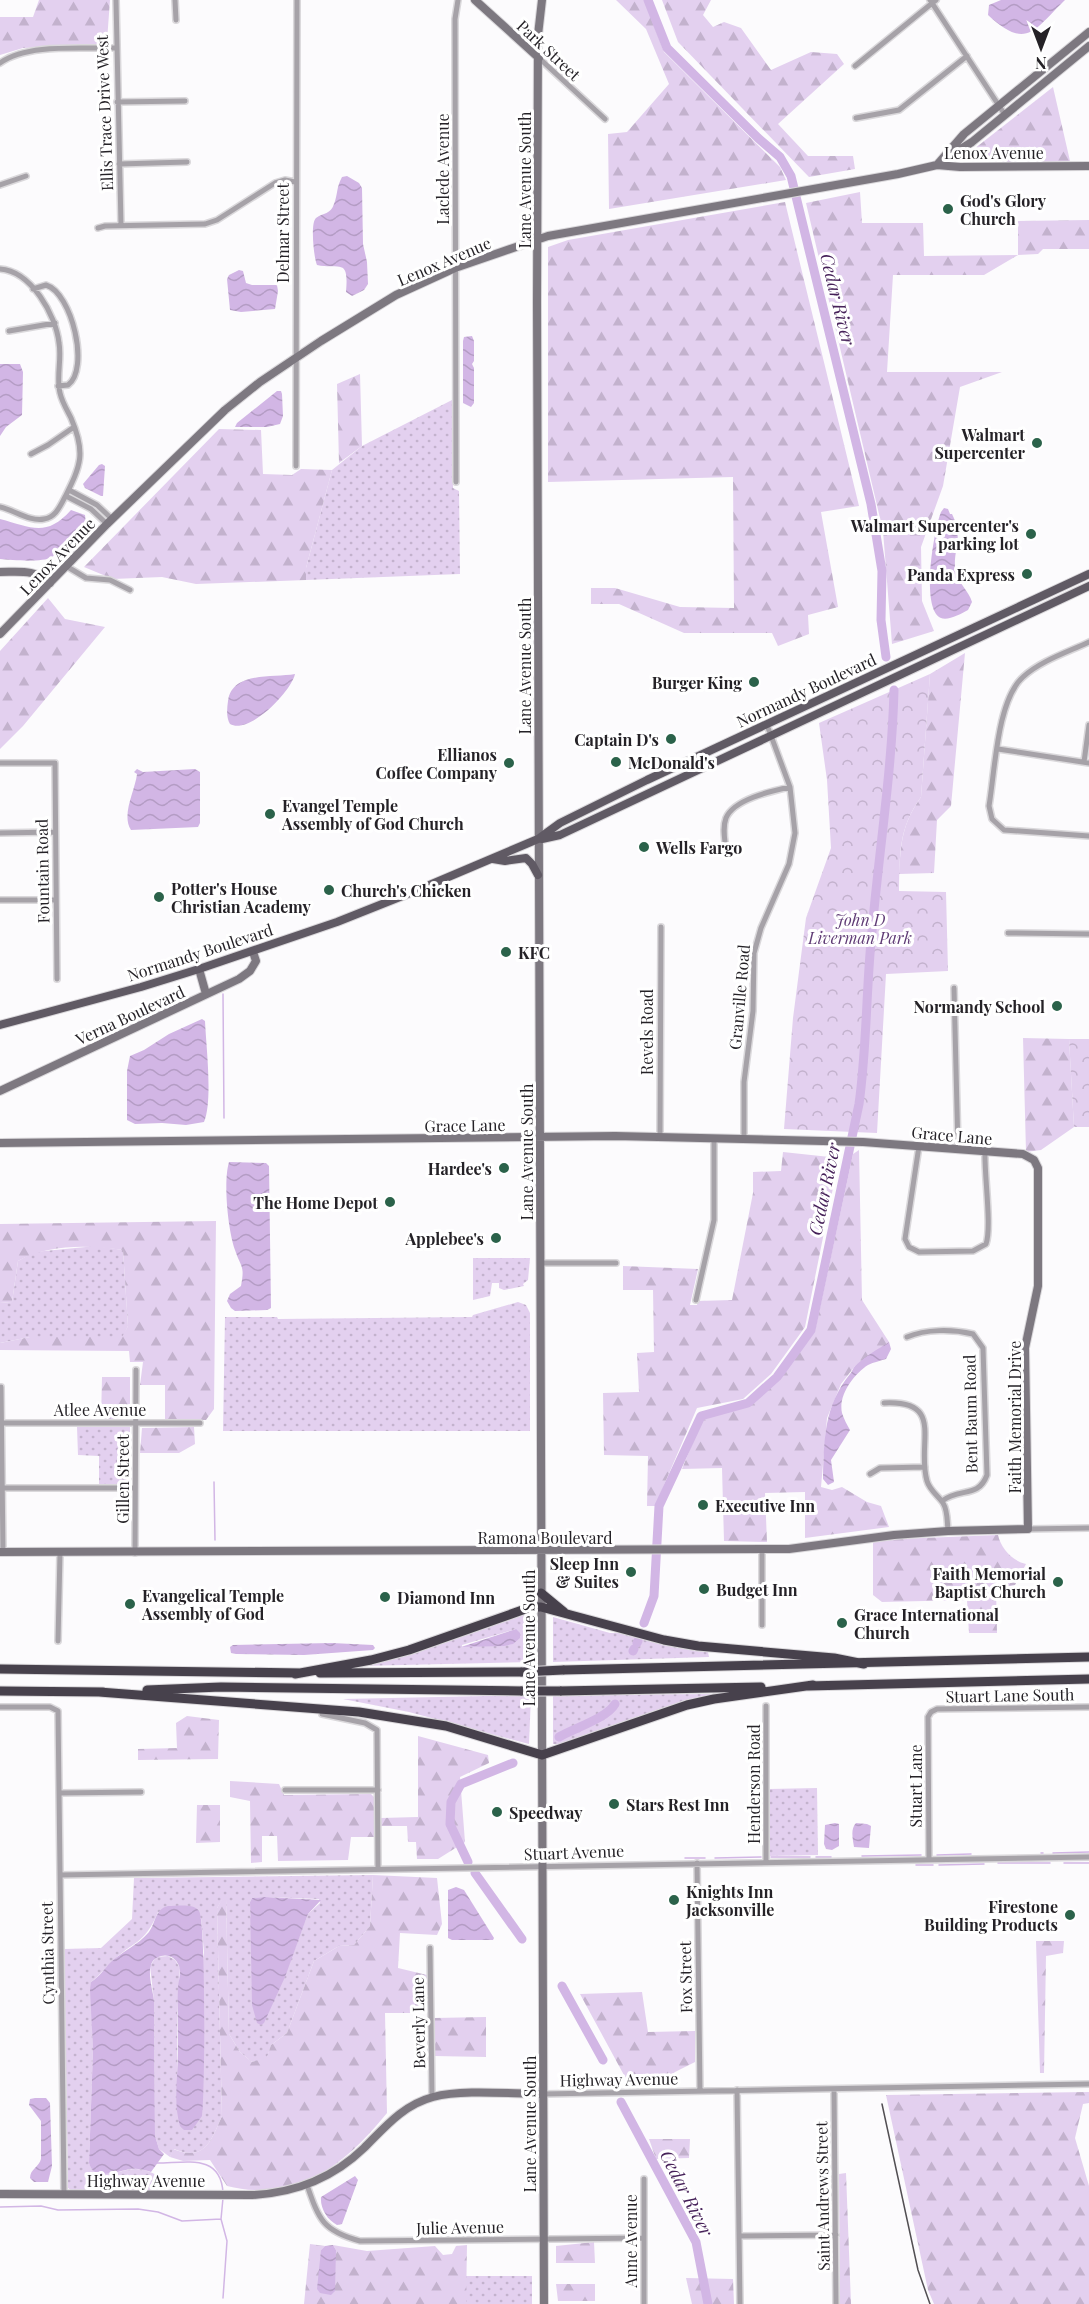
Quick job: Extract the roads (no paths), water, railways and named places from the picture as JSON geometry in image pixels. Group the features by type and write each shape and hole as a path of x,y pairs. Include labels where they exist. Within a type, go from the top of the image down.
{"highway":[{"path":"541,1593 566,1613"},
{"path":"295,1674 400,1653 524,1608 541,1607 664,1640 698,1646 834,1658 864,1664"},
{"path":"0,1669 295,1674 522,1672 1089,1657"},
{"path":"0,1691 99,1692 221,1687 560,1691 1089,1679"},
{"path":"99,1692 359,1712 446,1726 542,1755 687,1705 813,1685"}],"main road":[{"name":"Park Street","path":"475,0 539,58"},
{"name":"Lane Avenue South","path":"542,0 538,29 537,239 544,2304"},
{"path":"937,165 964,134 1088,34"},
{"path":"937,165 972,142 1089,46"},
{"name":"Lenox Avenue","path":"0,634 109,522 225,410 296,357 378,305 455,268 537,239 937,165 960,167 1089,166"},
{"path":"0,572 33,572 41,575 50,583"},
{"name":"Normandy Boulevard","path":"0,1025 141,987 253,952 366,911 492,859 538,839 560,823 767,724 1089,574"},
{"name":"Normandy Boulevard","path":"538,839 560,835 1089,586"},
{"path":"817,714 819,709 849,693 854,684"},
{"path":"492,859 505,861 526,858 538,875"},
{"name":"Verna Boulevard","path":"0,1091 250,971 256,961 253,952"},
{"path":"199,969 206,994"},
{"name":"Grace Lane","path":"0,1143 540,1136 660,1137 863,1142 1023,1154 1036,1162"},
{"name":"Faith Memorial Drive","path":"1028,1529 1025,1358 1038,1286 1038,1168 1036,1162"},
{"name":"Ramona Boulevard","path":"1,1552 762,1550 804,1548 894,1535 1028,1529"},
{"name":"Highway Avenue","path":"0,2194 274,2193 307,2185 351,2160 380,2129 399,2114 432,2097 456,2094 543,2094"}],"street":[{"name":"Ellis Trace Drive West","path":"116,0 121,225"},
{"path":"175,0 176,20"},
{"name":"Delmar Street","path":"296,466 297,0"},
{"name":"Laclede Avenue","path":"456,482 455,19 458,0"},
{"path":"855,66 932,1 1005,115"},
{"path":"0,63 13,55 30,51 116,48"},
{"path":"856,118 899,110 967,56"},
{"name":"Park Street","path":"539,58 605,119"},
{"path":"117,102 185,101"},
{"path":"119,164 187,162"},
{"path":"0,185 26,176"},
{"path":"98,228 121,225 205,224 217,220 274,183 285,180 295,182"},
{"path":"0,269 15,271 33,289 51,313 60,348 58,386 79,441 80,465 56,512 44,519 36,519 0,507"},
{"path":"33,289 46,285 54,288 63,300 73,324 77,347 76,376 68,385 58,386"},
{"path":"9,331 55,324"},
{"path":"32,454 74,427"},
{"path":"69,490 97,506 109,522"},
{"path":"66,496 92,509 109,522"},
{"path":"66,566 86,578 110,580 130,590"},
{"path":"1089,642 1036,668 1017,682 1005,705 989,806 996,824 1011,831 1089,836"},
{"name":"Granville Road","path":"744,1140 744,1082 753,1011 754,953 761,928 789,864 793,849 794,813 790,787 767,724"},
{"path":"998,749 1086,763 1089,725"},
{"name":"Fountain Road","path":"0,763 55,763 57,979"},
{"path":"724,842 725,820 736,806 764,793 790,787"},
{"path":"0,832 55,832"},
{"path":"0,900 56,900"},
{"name":"Revels Road","path":"660,1137 661,927"},
{"path":"1008,933 1089,934"},
{"path":"954,988 958,1149"},
{"path":"696,1300 714,1220 714,1138"},
{"path":"919,1146 905,1231 909,1246 919,1252 973,1251 986,1244 988,1233 984,1174 985,1151"},
{"path":"540,1263 616,1263"},
{"name":"Bent Baum Road","path":"906,1337 919,1332 961,1331 972,1334 983,1348 987,1475 979,1488 954,1493 942,1501"},
{"name":"Gillen Street","path":"135,1553 136,1370"},
{"path":"1,1552 2,1387"},
{"path":"884,1403 908,1404 922,1415 925,1424 925,1467 930,1488 942,1501 947,1513 948,1531"},
{"name":"Atlee Avenue","path":"1,1423 200,1423"},
{"path":"870,1474 880,1468 925,1467"},
{"path":"1,1488 135,1488"},
{"name":"Ramona Boulevard","path":"1028,1529 1089,1528"},
{"path":"762,1550 762,1625"},
{"path":"58,1641 60,1552"},
{"name":"Henderson Road","path":"766,1706 766,1862"},
{"name":"Cynthia Street","path":"0,1707 54,1708 58,1711 64,2193"},
{"name":"Stuart Lane South","path":"931,1712 937,1709 1089,1707"},
{"name":"Stuart Lane","path":"929,1860 928,1717 931,1712"},
{"path":"322,1714 365,1723 377,1730 378,1869"},
{"path":"285,1790 378,1790"},
{"path":"60,1793 141,1792"},
{"name":"Stuart Avenue","path":"60,1875 1089,1857"},
{"name":"Fox Street","path":"697,1863 700,2091"},
{"name":"Beverly Lane","path":"430,1948 432,2097"},
{"name":"Highway Avenue","path":"543,2094 1089,2084"},
{"name":"Saint Andrews Street","path":"834,2089 836,2304"},
{"path":"737,2090 740,2304"},
{"name":"Anne Avenue","path":"644,2179 644,2304"},
{"name":"Julie Avenue","path":"307,2185 316,2213 323,2224 330,2230 360,2241 643,2238"},
{"path":"740,2236 836,2235"}],"water":[{"path":"1001,0 1065,0 1037,27 1021,34 1001,26 988,15 989,5"},
{"path":"347,176 359,183 362,188 363,244 368,284 364,290 352,296 346,292 347,281 344,269 317,265 313,241 314,221 331,210 340,181 342,177"},
{"path":"239,270 243,271 246,283 277,285 275,309 241,312 230,310 227,279 229,275"},
{"path":"472,336 474,341 472,364 474,403 471,407 463,403 463,341 464,337"},
{"path":"0,364 20,364 23,372 22,415 6,427 0,436"},
{"path":"277,391 281,391 282,394 283,416 280,424 267,427 235,427 237,423"},
{"path":"102,464 105,466 103,496 101,496 85,488 83,484"},
{"path":"944,508 952,514 956,523 958,539 955,559 956,573 972,602 968,610 947,619 941,618 935,612 930,585 935,534"},
{"path":"71,510 85,515 86,524 76,531 52,557 34,561 0,559 0,519 29,527 46,527 62,519"},
{"path":"295,674 278,701 258,718 238,726 230,724 227,716 228,701 231,691 237,685 255,678"},
{"path":"137,769 143,772 195,769 200,772 200,823 198,827 131,830 127,817 137,774 134,772"},
{"path":"202,1019 205,1021 209,1087 204,1122 186,1125 135,1124 127,1120 127,1071 130,1056"},
{"path":"229,1162 266,1163 269,1166 271,1308 267,1310 235,1311 227,1301 230,1294 241,1286 243,1274 232,1241 228,1219 226,1181"},
{"path":"889,1342 891,1349 886,1359 863,1369 848,1386 842,1399 842,1413 850,1430 831,1460 834,1482 828,1485 823,1479 825,1437 835,1398 855,1366"},
{"path":"516,1629 520,1633 520,1638 513,1644 461,1647"},
{"path":"332,1643 373,1645 375,1648 304,1655 236,1654 231,1653 230,1647 233,1645"},
{"path":"856,1823 871,1826 869,1848 854,1847 852,1831"},
{"path":"839,1824 839,1846 832,1850 826,1849 825,1825"},
{"path":"456,1887 464,1890 494,1938 493,1940 452,1940 448,1938 448,1890"},
{"path":"252,1898 321,1900 308,1914 285,1977 261,2025 257,2023 252,2005 250,1902"},
{"path":"168,1906 197,1908 201,1922 204,2010 202,2116 192,2130 184,2130 180,2126 176,2099 180,1969 172,1957 161,1956 152,1963 150,1975 154,2001 155,2136 159,2149 164,2154 151,2172 133,2169 101,2174 92,2169 89,2163 93,2049 91,1982 120,1954 145,1937 158,1913"},
{"path":"46,2098 50,2103 52,2166 48,2182 34,2182 30,2178 31,2172 41,2159 41,2121 29,2105 30,2099"},
{"path":"355,2176 358,2180 342,2224 337,2225 325,2213 321,2197"},
{"path":"333,2245 336,2250 335,2291 331,2295 320,2293 317,2289 321,2250 325,2246"}],"waterway":[{"name":"Cedar River","path":"648,0 667,48 780,157 791,176 871,504 882,571 881,620 886,657"},
{"name":"Cedar River","path":"644,1623 654,1596 659,1506 701,1416 748,1403 777,1377 811,1330 859,1104 864,1061 870,952 891,751 894,690"},
{"path":"223,994 224,1118"},
{"path":"214,1482 215,1540"},
{"name":"Cedar River","path":"559,1737 605,1714 615,1704"},
{"name":"Cedar River","path":"468,1862 450,1824 451,1802 461,1784 513,1763"},
{"path":"1053,1853 1089,1852"},
{"path":"937,1855 971,1854"},
{"path":"862,1856 921,1855"},
{"path":"715,1858 761,1857"},
{"path":"771,1857 810,1857"},
{"path":"816,1857 831,1857"},
{"path":"685,1858 705,1858"},
{"path":"998,1863 1050,1863"},
{"path":"1064,1863 1089,1863"},
{"path":"939,1865 984,1864"},
{"path":"916,1865 933,1865"},
{"name":"Cedar River","path":"475,1873 522,1939"},
{"name":"Cedar River","path":"562,1986 603,2060"},
{"name":"Cedar River","path":"621,2102 696,2242 708,2304"},
{"path":"157,2163 190,2162 209,2166 216,2171 221,2180 223,2193"},
{"path":"0,2207 41,2206 58,2210 138,2209 158,2212 182,2221 221,2219 223,2198"},
{"path":"221,2219 227,2241 223,2298"}],"railway":[{"path":"882,2104 918,2270 930,2304"}],"place":[{"name":"God's Glory Church","path":"948,209"},
{"name":"Walmart Supercenter","path":"1037,443"},
{"name":"Walmart Supercenter's parking lot","path":"1031,534"},
{"name":"Panda Express","path":"1027,574"},
{"name":"Burger King","path":"754,682"},
{"name":"Captain D's","path":"671,739"},
{"name":"McDonald's","path":"616,762"},
{"name":"Ellianos Coffee Company","path":"509,763"},
{"name":"Evangel Temple Assembly of God Church","path":"270,814"},
{"name":"Wells Fargo","path":"644,847"},
{"name":"Church's Chicken","path":"329,890"},
{"name":"Potter's House Christian Academy","path":"159,897"},
{"name":"KFC","path":"506,952"},
{"name":"Normandy School","path":"1057,1006"},
{"name":"Hardee's","path":"504,1168"},
{"name":"The Home Depot","path":"390,1202"},
{"name":"Applebee's","path":"496,1238"},
{"name":"Executive Inn","path":"703,1505"},
{"name":"Sleep Inn & Suites","path":"631,1572"},
{"name":"Faith Memorial Baptist Church","path":"1058,1582"},
{"name":"Budget Inn","path":"704,1589"},
{"name":"Diamond Inn","path":"385,1597"},
{"name":"Evangelical Temple Assembly of God","path":"130,1604"},
{"name":"Grace International Church","path":"842,1623"},
{"name":"Stars Rest Inn","path":"614,1804"},
{"name":"Speedway","path":"497,1812"},
{"name":"Knights Inn Jacksonville","path":"674,1900"},
{"name":"Firestone Building Products","path":"1070,1915"}],"park label":[{"name":"John D Liverman Park","path":"860,928"}]}
